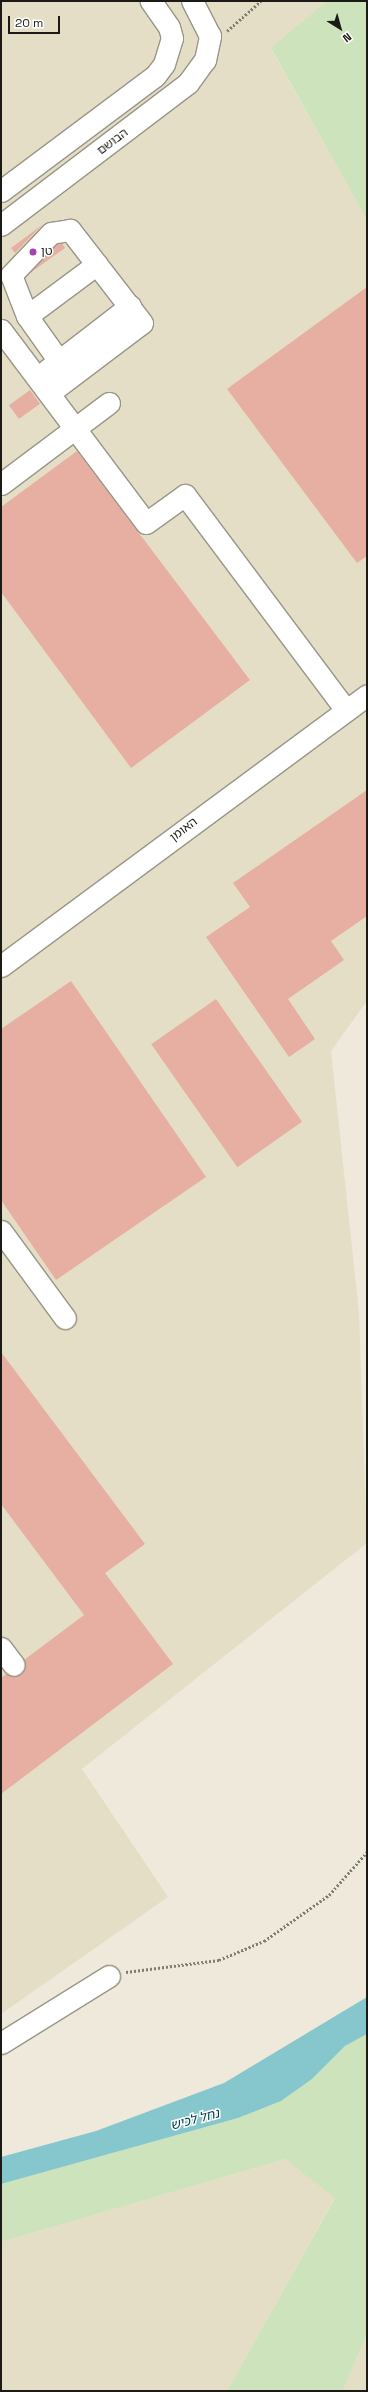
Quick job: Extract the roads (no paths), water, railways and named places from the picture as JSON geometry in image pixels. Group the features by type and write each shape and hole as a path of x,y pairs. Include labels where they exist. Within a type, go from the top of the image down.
{"street":[{"path":"1,191 156,76 169,49 169,27 151,1"},
{"name":"הבושם","path":"1,225 174,97 198,71 210,46 206,23 192,1"},
{"path":"43,385 142,323 70,230 51,233 10,275 27,316 59,361"},
{"path":"27,316 97,264"},
{"path":"43,385 59,361 130,306"},
{"path":"1,330 146,523 185,494 346,710"},
{"path":"1,484 109,403"},
{"name":"האומן","path":"1,966 367,695"},
{"path":"1,1231 65,1318"},
{"path":"1,1648 14,1665"},
{"path":"1,2043 109,1976"}],"water":[{"name":"נחל לכיש","path":"367,1997 367,2034 345,2046 312,2079 281,2101 238,2118 1,2184 1,2157 96,2131 224,2083"}],"place":[{"name":"טן","path":"33,252"}]}
